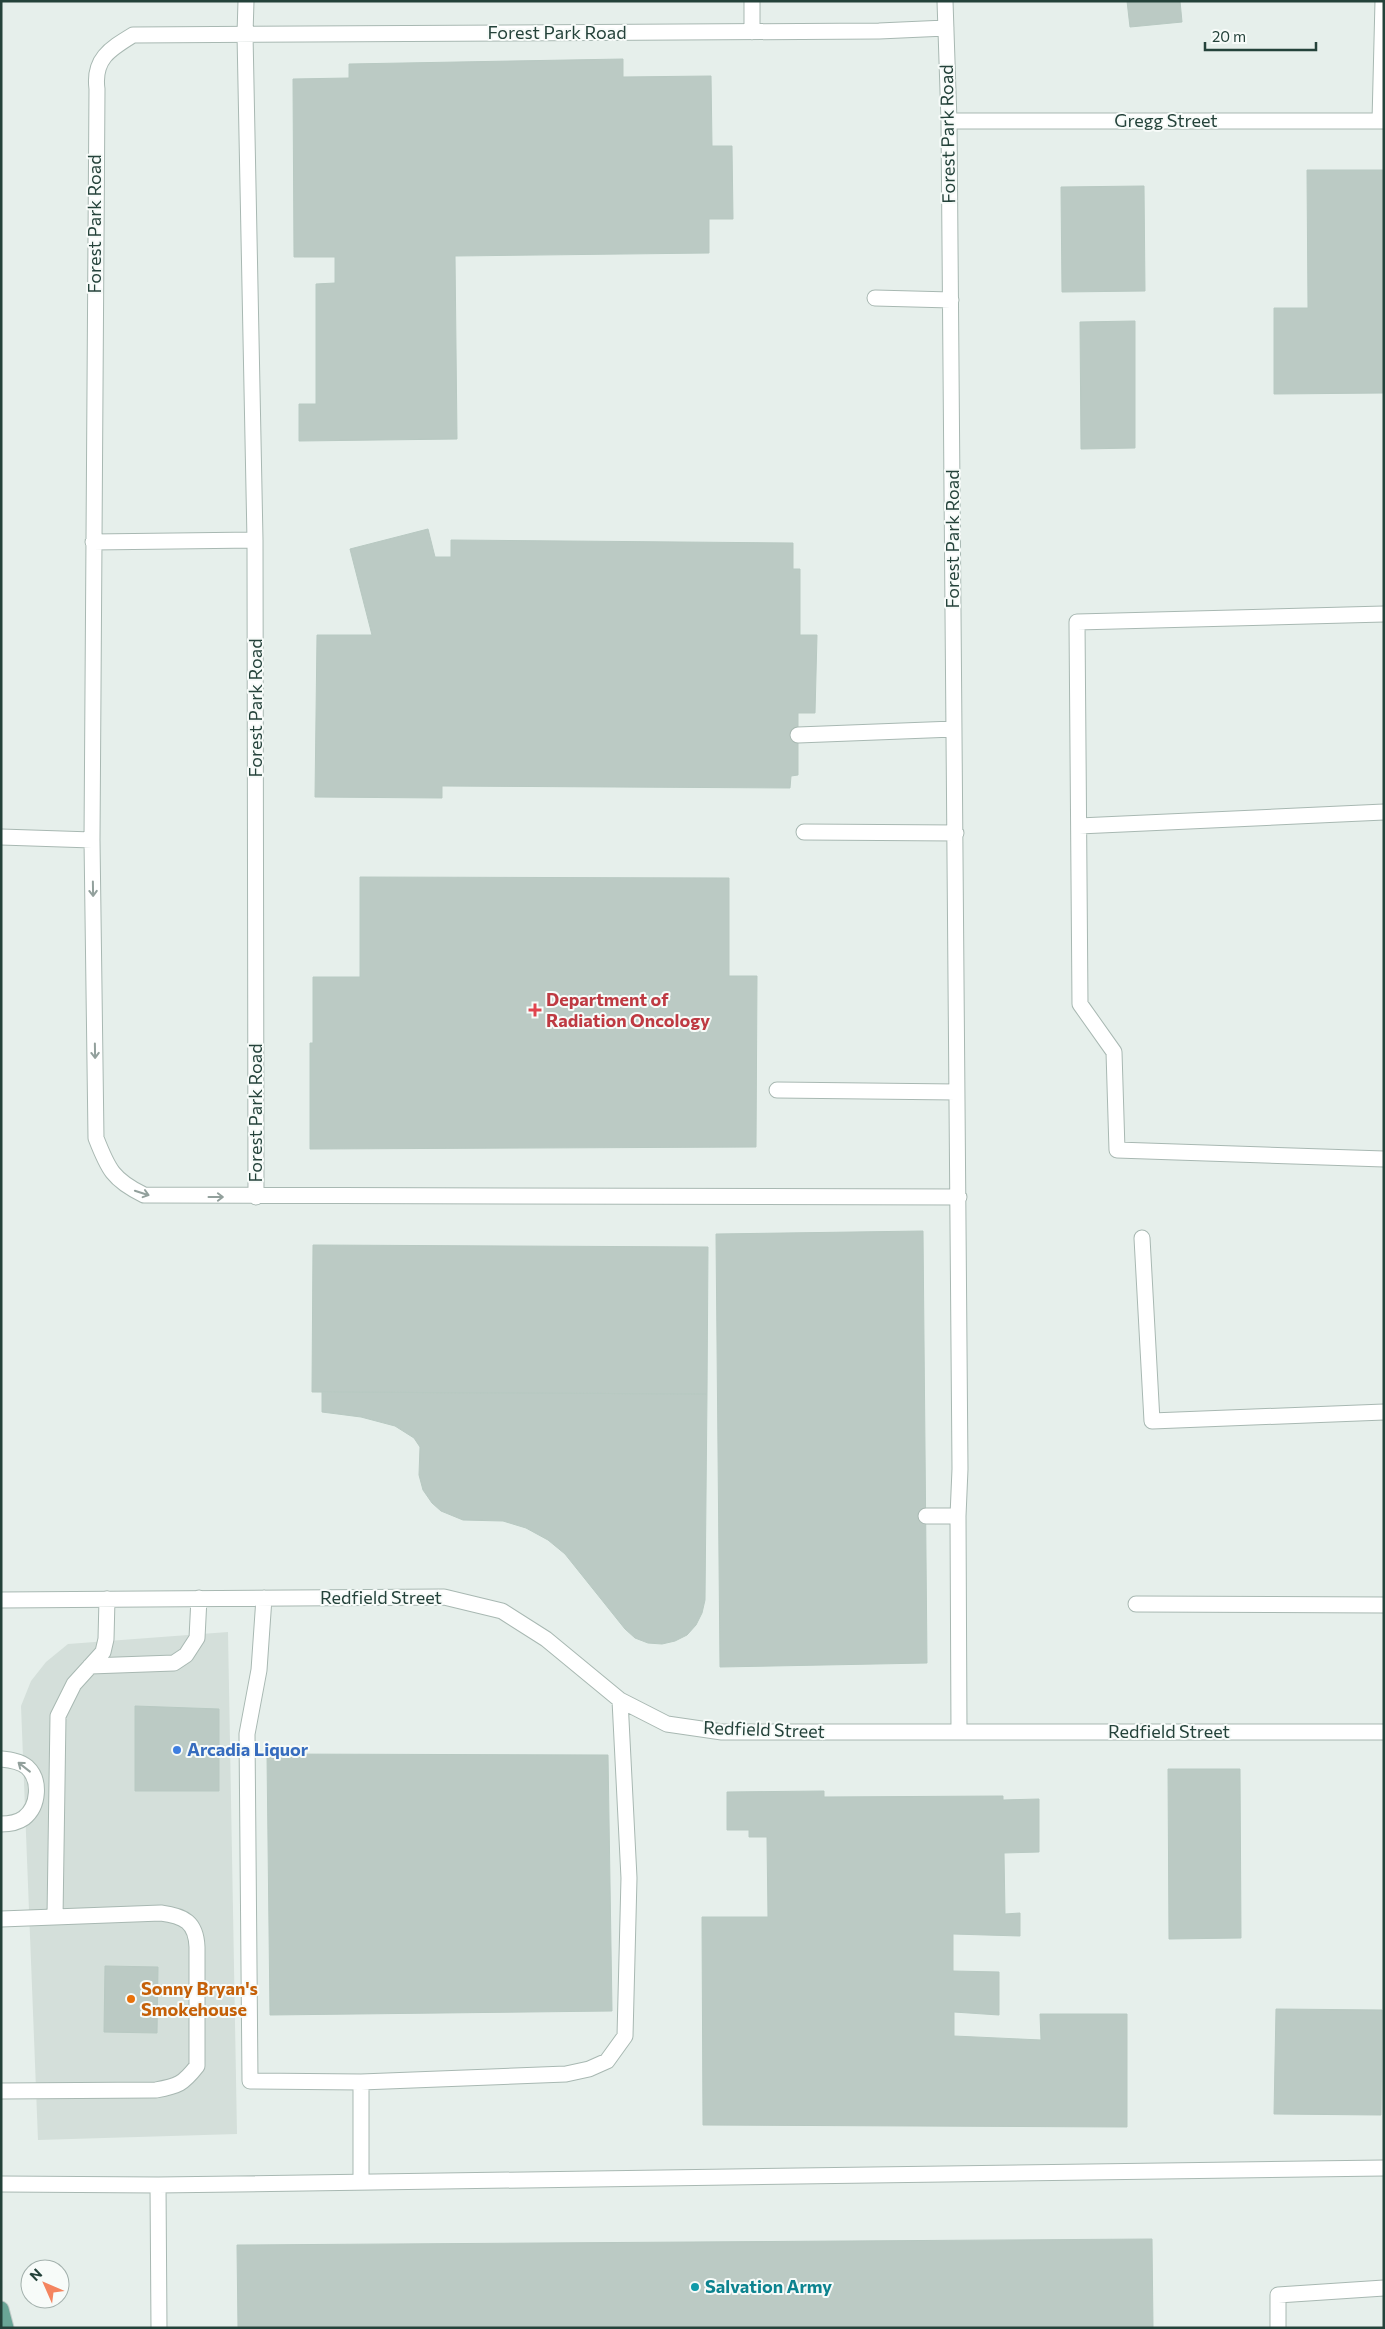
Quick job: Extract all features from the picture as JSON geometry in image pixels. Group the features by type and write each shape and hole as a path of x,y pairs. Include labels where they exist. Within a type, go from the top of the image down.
{"main road":[{"path":"1,2309 6,2328"}],"street":[{"path":"245,34 246,1"},
{"path":"752,1 752,32"},
{"path":"945,1 946,28"},
{"path":"1382,121 1383,1"},
{"name":"Forest Park Road","path":"245,34 255,540 256,1197 144,1195 126,1186 108,1168 96,1138 92,840 93,542 97,89 95,74 100,62 116,45 133,35 245,34 752,32 946,28 949,121 956,832 956,1092 959,1197 960,1469 958,1516 958,1731"},
{"name":"Gregg Street","path":"949,121 1382,121"},
{"path":"874,298 950,300"},
{"path":"93,542 255,540"},
{"path":"1384,614 1077,622 1080,1004 1114,1052 1117,1150 1384,1159"},
{"path":"798,735 954,729"},
{"path":"1079,826 1384,812"},
{"path":"804,832 956,832"},
{"path":"1,837 92,840"},
{"path":"777,1090 956,1092"},
{"path":"256,1197 959,1197"},
{"path":"1142,1238 1152,1421 1384,1412"},
{"path":"926,1516 958,1516"},
{"name":"Redfield Street","path":"1,1600 444,1597 502,1611 546,1639 620,1700 667,1724 722,1732 1384,1732"},
{"path":"55,1917 58,1716 74,1684 103,1652 106,1639 107,1598"},
{"path":"90,1666 174,1663 186,1655 197,1638 199,1598"},
{"path":"264,1598 259,1670 247,1734 250,2081 361,2082 566,2074 589,2069 608,2061 625,2036 629,1878 620,1700"},
{"path":"1136,1604 1384,1605"},
{"path":"1,1759 16,1761 26,1766 35,1777 37,1794 32,1809 24,1818 12,1824 1,1824"},
{"path":"37,1794 57,1794"},
{"path":"1,1919 162,1913 180,1916 190,1924 196,1934 197,1947 197,2066 186,2080 176,2087 156,2090 1,2091"},
{"path":"361,2082 361,2181"},
{"path":"1,2184 158,2185 1384,2168"},
{"path":"158,2185 159,2328"},
{"path":"1278,2328 1278,2295 1384,2288"}],"shaded area":[{"path":"228,1632 237,2134 38,2140 21,1706 31,1681 46,1662 68,1644"}],"building":[{"path":"1127,1 1180,1 1182,22 1130,27"},
{"path":"623,59 623,77 711,76 712,146 732,146 733,219 709,219 709,253 455,256 457,439 299,441 299,404 316,404 316,284 335,283 335,257 294,257 293,79 349,78 349,64"},
{"path":"1307,170 1384,170 1384,393 1274,394 1274,308 1308,308"},
{"path":"1144,186 1145,291 1062,292 1061,187"},
{"path":"1135,321 1135,448 1081,449 1080,322"},
{"path":"428,529 435,557 451,557 451,540 793,543 793,569 800,569 800,635 817,635 815,713 798,713 798,775 791,776 790,788 442,786 442,798 315,797 317,635 372,635 350,549"},
{"name":"Department of Radiation Oncology","path":"360,877 729,878 729,976 757,976 756,1147 310,1149 310,1043 313,1043 313,977 360,977"},
{"path":"923,1231 927,1663 720,1667 716,1234"},
{"path":"313,1245 708,1247 707,1394 312,1392"},
{"path":"322,1392 707,1394 705,1600 702,1613 696,1625 687,1635 675,1641 662,1644 648,1643 635,1638 625,1629 565,1554 548,1540 526,1528 503,1521 463,1520 441,1511 432,1503 423,1490 419,1475 420,1447 414,1438 395,1426 361,1417 322,1412"},
{"name":"Arcadia Liquor","path":"135,1706 219,1709 219,1791 135,1791"},
{"path":"267,1754 608,1755 612,2011 270,2015"},
{"path":"1168,1769 1240,1769 1241,1938 1169,1939"},
{"path":"824,1791 824,1797 1003,1796 1003,1800 1039,1799 1039,1852 1004,1853 1005,1914 1020,1913 1020,1936 953,1934 953,1971 999,1972 999,2015 954,2012 954,2036 1041,2040 1040,2014 1127,2014 1127,2127 703,2125 702,1917 768,1917 767,1837 749,1837 749,1830 727,1830 727,1792"},
{"name":"Sonny Bryan's Smokehouse","path":"105,1966 158,1967 157,2033 104,2032"},
{"path":"1276,2009 1382,2010 1381,2115 1274,2114"},
{"name":"Salvation Army","path":"1152,2239 1153,2328 238,2328 237,2245"}],"place":[{"name":"Department of Radiation Oncology","path":"535,1010"},
{"name":"Arcadia Liquor","path":"177,1750"},
{"name":"Sonny Bryan's Smokehouse","path":"131,1999"},
{"name":"Salvation Army","path":"695,2287"}]}
